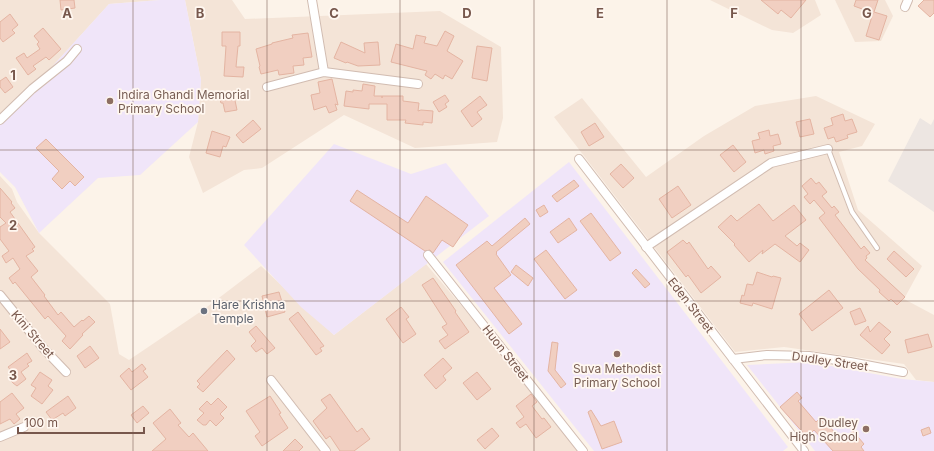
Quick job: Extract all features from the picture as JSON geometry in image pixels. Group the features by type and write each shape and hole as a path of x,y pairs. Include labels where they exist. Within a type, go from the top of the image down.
{"street":[{"path":"312,0 324,72"},
{"path":"0,120 32,89 67,61 77,49"},
{"path":"267,87 324,72 418,84"},
{"path":"646,247 771,163 828,149"},
{"name":"Eden Street","path":"579,159 804,451"},
{"name":"Huon Street","path":"428,255 579,450"},
{"name":"Kini Street","path":"0,295 3,303 66,372"},
{"name":"Dudley Street","path":"733,359 767,355 810,356 903,372"},
{"path":"271,380 326,451"},
{"path":"0,437 24,427"}],"lane":[{"path":"828,149 852,212 876,248"}],"shaded area":[{"path":"0,0 160,0 109,4 0,124"},
{"name":"Indira Ghandi Memorial Primary School","path":"160,0 185,0 201,80 198,122 140,175 98,178 39,233 15,187 0,172 0,124 109,4"},
{"path":"185,0 232,0 245,19 440,11 501,47 503,118 497,142 415,148 344,115 262,168 244,170 203,193 189,157 198,122 201,80"},
{"path":"710,0 815,0 821,15 793,33 772,30"},
{"path":"835,0 885,0 893,16 881,41 855,42"},
{"path":"816,96 875,124 862,146 839,152 858,210 922,266 904,299 934,315 934,382 916,380 904,364 784,347 735,352 554,117 582,98 646,177 704,136 755,106"},
{"path":"920,118 931,125 934,119 934,212 888,181"},
{"path":"334,144 411,174 446,163 489,216 334,335 301,307 244,245"},
{"name":"Suva Methodist Primary School","path":"569,162 788,447 783,451 594,451 443,262"},
{"path":"0,176 12,189 17,202 39,233 110,304 119,354 129,360 203,310 261,266 334,335 426,264 543,402 579,451 0,451"},
{"name":"Dudley High School","path":"809,362 902,379 934,382 934,451 815,451 747,365"}],"building":[{"path":"60,0 74,0 75,8 61,10"},
{"path":"761,0 806,0 791,18 781,10 778,14"},
{"path":"856,0 878,0 874,12 887,16 879,40 866,36 873,13 854,6"},
{"path":"924,0 934,0 934,13 930,17 918,6"},
{"path":"10,14 18,25 12,30 15,33 3,42 0,38 0,22"},
{"path":"43,28 61,49 49,60 46,57 33,66 36,69 28,75 16,58 24,53 27,58 40,49 37,44 39,42 34,36"},
{"path":"445,31 454,36 447,51 463,61 452,79 445,75 443,79 435,74 431,79 425,75 427,71 391,62 396,44 413,49 416,35 426,37 424,43 437,46"},
{"path":"222,32 240,32 240,46 238,46 236,67 244,67 243,77 224,76 226,46 222,46"},
{"path":"308,33 312,57 303,58 304,65 293,66 294,73 279,75 278,70 261,74 256,49 293,38 292,35"},
{"path":"341,42 365,53 364,43 378,42 380,65 358,66 334,58"},
{"path":"477,46 492,48 487,81 472,78"},
{"path":"6,77 13,87 5,93 0,87 0,81"},
{"path":"332,79 338,105 335,104 337,110 329,113 326,106 314,110 311,95 320,93 318,82"},
{"path":"363,84 375,86 374,96 403,96 403,101 419,103 418,111 433,111 432,123 423,122 423,125 405,123 406,120 387,120 387,104 369,104 369,109 344,106 346,91 362,91"},
{"path":"233,91 237,110 225,112 223,103 221,103 218,94"},
{"path":"445,95 449,101 445,104 447,107 439,112 433,102"},
{"path":"480,96 487,105 477,112 482,119 472,127 461,111"},
{"path":"843,114 845,121 852,119 857,132 847,135 848,138 836,142 834,137 828,139 824,128 833,125 831,118"},
{"path":"810,119 814,134 800,137 796,122"},
{"path":"253,120 261,129 243,143 236,135"},
{"path":"595,123 604,137 589,146 581,132"},
{"path":"769,130 770,136 778,134 781,144 773,146 774,151 765,154 764,150 755,153 752,141 760,139 758,133"},
{"path":"212,131 230,137 226,147 223,146 220,157 206,153"},
{"path":"46,139 84,177 75,186 70,181 62,189 52,179 59,171 36,148"},
{"path":"733,145 746,162 734,172 720,155"},
{"path":"621,164 634,178 623,188 610,174"},
{"path":"811,178 816,184 819,182 827,192 822,196 832,208 834,206 839,212 835,215 861,249 864,246 870,253 866,256 867,258 865,260 905,297 897,305 891,299 889,301 879,292 880,290 858,269 819,218 825,213 814,200 810,204 804,197 808,194 802,186"},
{"path":"574,180 579,186 557,202 552,196"},
{"path":"678,186 691,205 672,218 659,199"},
{"path":"0,188 15,208 10,212 35,247 32,249 34,251 26,256 38,271 31,277 45,295 44,296 58,315 61,312 74,327 89,316 95,322 82,334 83,335 70,349 62,341 66,336 48,316 45,319 15,282 13,284 9,278 20,269 13,258 6,263 2,256 9,251 0,239 0,227 6,223 0,217"},
{"path":"357,190 408,223 426,196 468,225 453,247 442,240 433,253 430,250 425,251 350,201"},
{"path":"759,204 773,221 794,205 806,220 785,236 797,246 800,243 809,250 800,262 775,244 762,254 763,250 749,262 734,245 735,244 718,227 731,215 737,221"},
{"path":"544,205 548,212 540,217 536,210"},
{"path":"591,213 621,253 610,261 580,221"},
{"path":"525,218 530,224 496,252 511,275 494,288 522,324 509,334 456,265 487,241 492,246"},
{"path":"569,218 577,230 558,243 550,232"},
{"path":"683,240 687,244 689,242 708,269 711,266 721,277 701,293 688,275 686,277 667,252"},
{"path":"546,250 577,290 565,299 534,259"},
{"path":"894,251 914,269 906,277 887,259"},
{"path":"516,265 533,278 528,286 511,272"},
{"path":"636,269 650,284 645,288 632,273"},
{"path":"757,272 772,277 781,278 772,309 753,303 752,306 740,303 742,295 744,296 747,284 753,285"},
{"path":"433,278 469,332 445,349 439,341 448,335 442,327 447,324 422,285"},
{"path":"829,290 843,308 812,331 799,314"},
{"path":"279,292 285,312 267,317 262,296"},
{"path":"401,307 409,317 406,319 416,334 403,343 386,319"},
{"path":"860,308 866,321 855,325 850,312"},
{"path":"298,312 324,346 320,348 322,351 316,355 289,319"},
{"path":"879,322 891,332 884,339 890,345 882,354 860,335 868,326 870,332"},
{"path":"256,326 275,348 267,354 262,348 256,352 251,346 256,341 249,332"},
{"path":"0,329 10,342 0,349"},
{"path":"928,334 932,347 908,353 905,340"},
{"path":"552,342 558,343 555,370 566,384 561,388 548,371"},
{"path":"90,346 99,358 85,368 77,356"},
{"path":"227,350 235,359 203,392 197,387 200,384 197,381"},
{"path":"27,353 32,361 27,364 29,366 21,372 26,379 17,386 8,377 13,373 8,367"},
{"path":"443,358 452,368 443,376 446,380 436,389 424,375"},
{"path":"142,364 146,369 143,371 148,377 131,390 120,376 129,368 132,372"},
{"path":"40,372 52,380 48,386 53,390 42,404 31,396 36,388 31,385"},
{"path":"477,372 491,389 477,400 463,383"},
{"path":"797,392 802,398 798,401 816,422 819,419 822,422 824,420 842,441 853,431 864,444 861,447 864,451 833,451 814,430 807,437 780,407"},
{"path":"12,393 24,408 16,414 20,419 14,424 10,419 0,424 0,402"},
{"path":"330,394 357,432 362,428 370,439 354,451 340,451 330,436 326,439 313,421 327,408 321,400"},
{"path":"531,394 537,402 532,406 542,419 544,418 551,427 536,438 526,424 520,428 516,423 524,417 516,406"},
{"path":"68,396 76,408 65,416 63,413 52,420 46,412"},
{"path":"270,396 281,413 279,414 288,428 262,446 255,436 260,432 246,411"},
{"path":"218,398 227,407 220,414 224,418 216,426 210,420 206,425 203,425 197,420 204,413 199,409 207,401 211,405"},
{"path":"143,406 149,413 137,423 131,415"},
{"path":"170,409 181,423 178,425 189,437 193,433 208,451 152,451 166,439 153,423"},
{"path":"591,410 601,426 614,421 622,442 602,449 588,412"},
{"path":"929,427 931,433 923,436 921,430"},
{"path":"492,428 499,436 485,449 477,440"},
{"path":"295,439 303,447 299,451 283,451"}],"place":[{"name":"Indira Ghandi Memorial Primary School","path":"110,101"},
{"name":"Hare Krishna Temple","path":"204,311"},
{"name":"Suva Methodist Primary School","path":"617,354"},
{"name":"Dudley High School","path":"866,429"}]}
